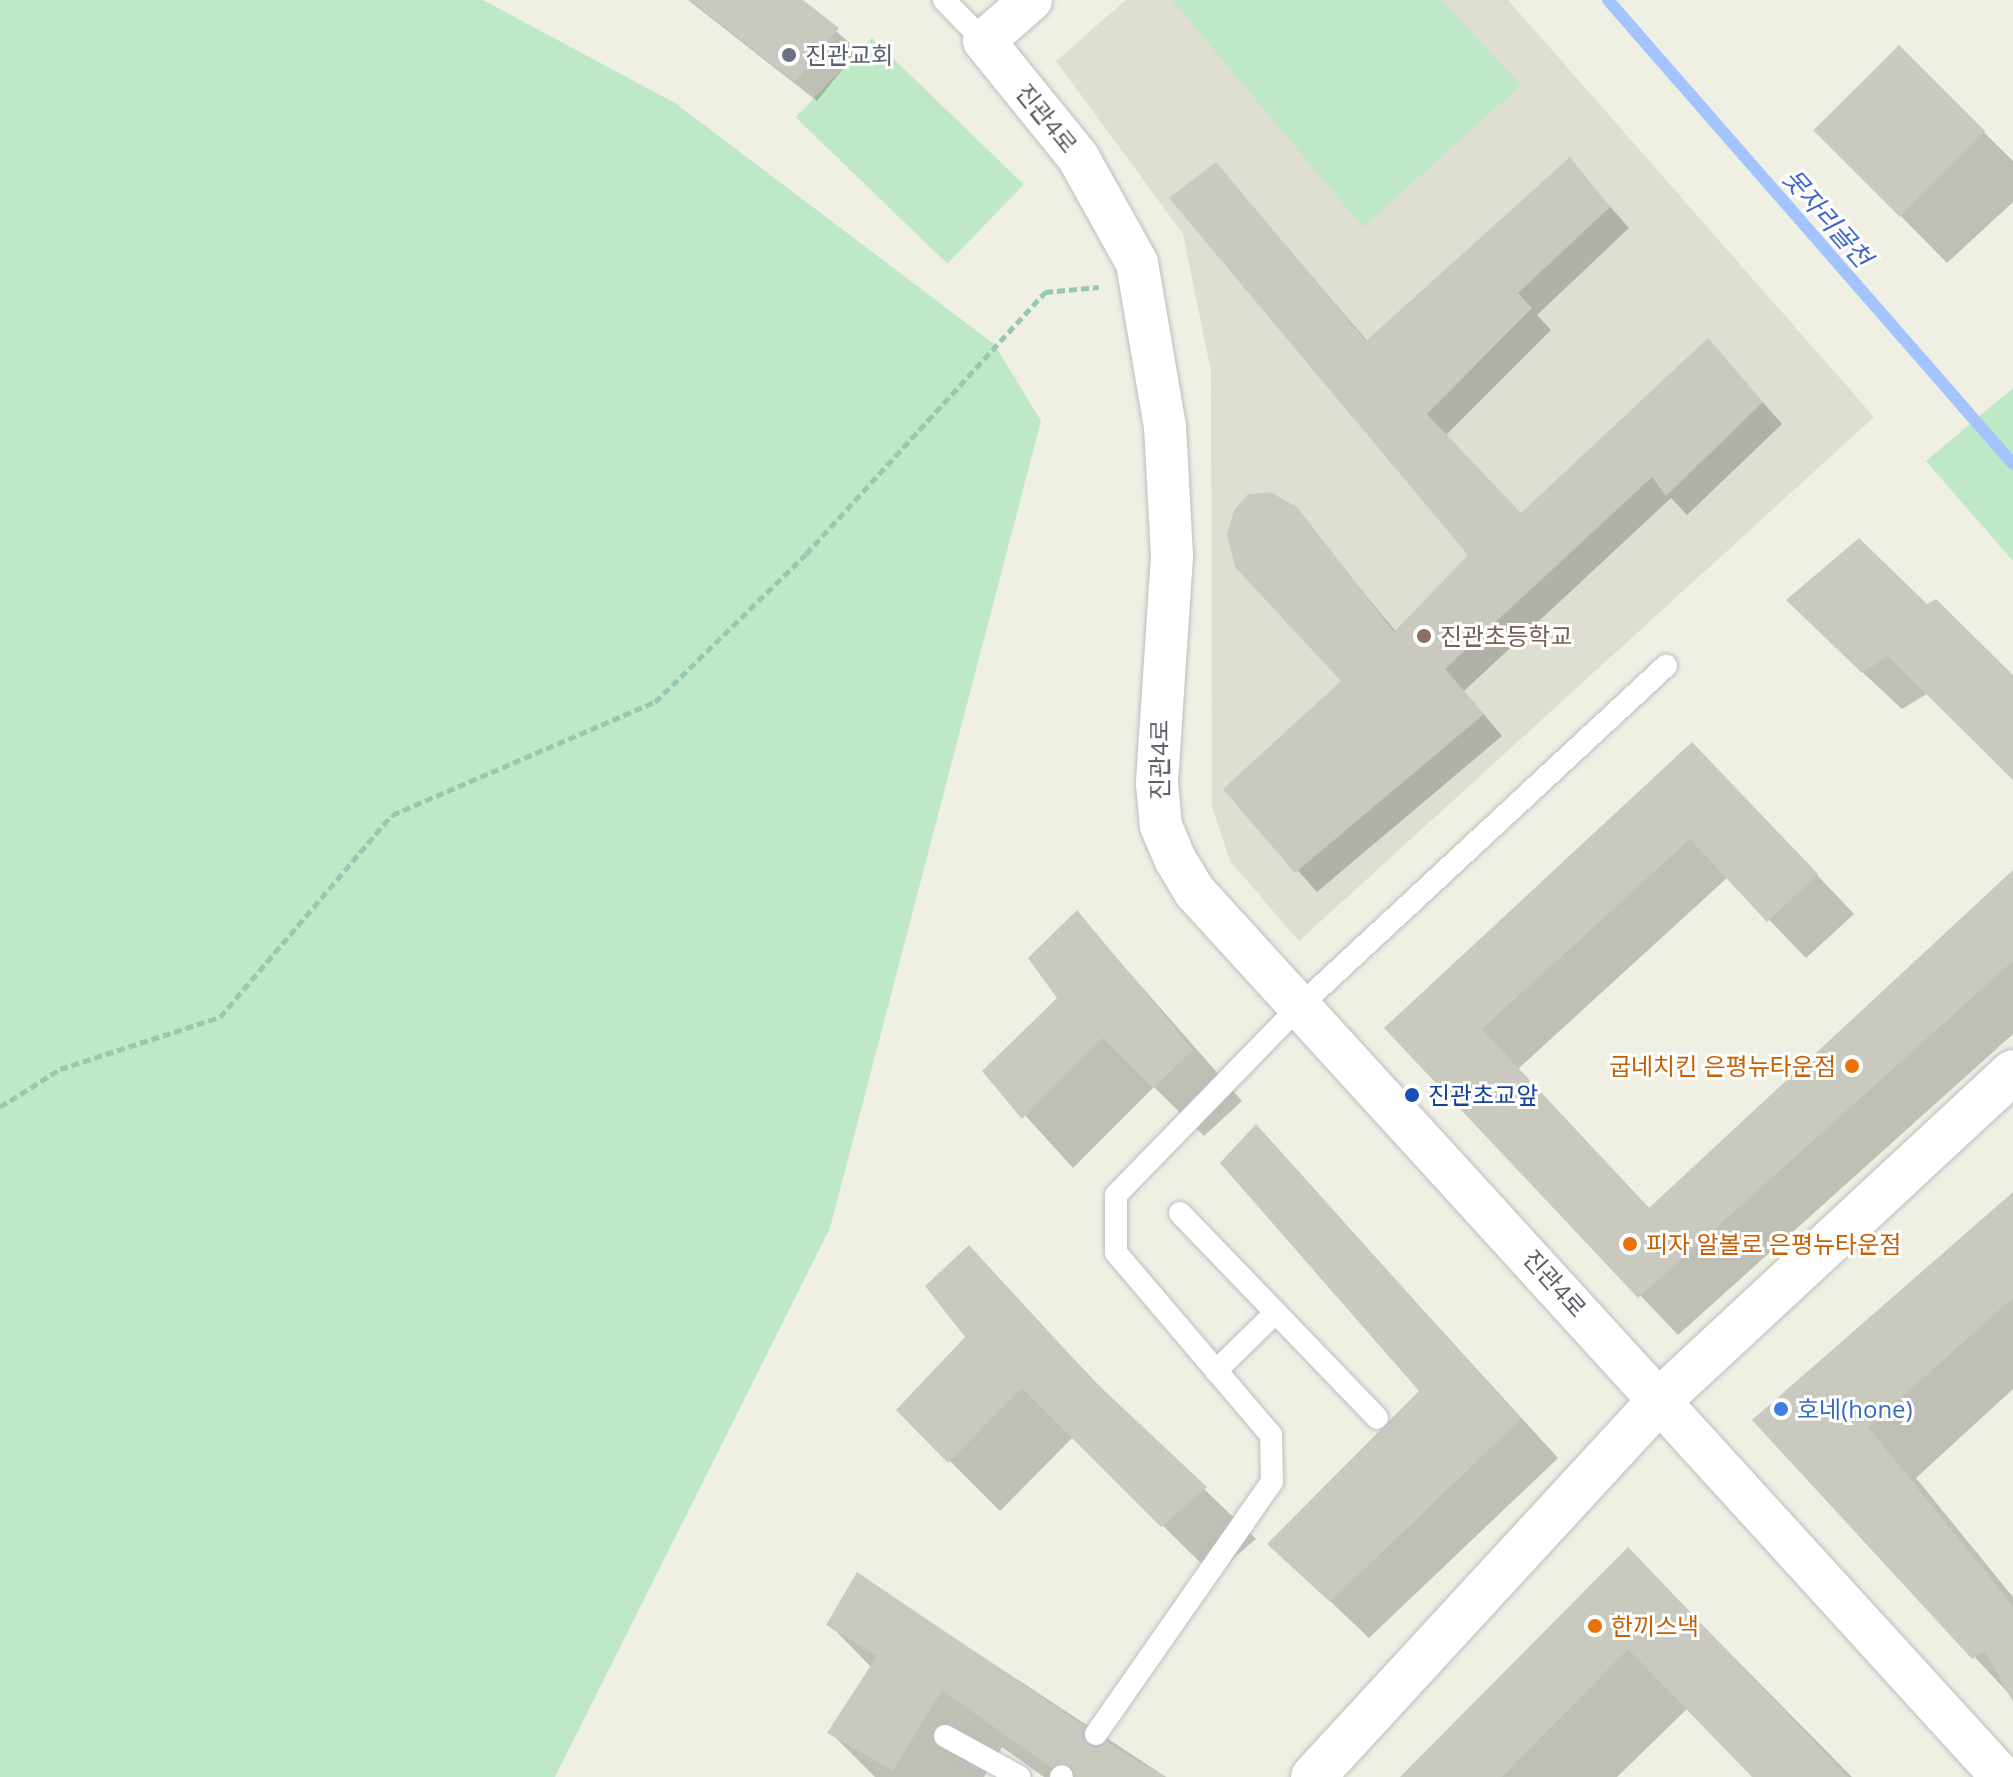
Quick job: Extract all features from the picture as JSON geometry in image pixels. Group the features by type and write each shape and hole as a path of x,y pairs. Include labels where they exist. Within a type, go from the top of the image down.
{"street":[{"path":"984,41 1031,0"},
{"name":"진관4로","path":"984,41 1078,157 1137,263 1165,426 1172,556 1156,735 1161,826 1195,892 1302,1004 2002,1777"},
{"path":"1313,1777 1661,1399 2013,1072"}],"lane":[{"name":"진관4로","path":"944,0 984,41"},
{"path":"1096,1734 1272,1482 1271,1435 1116,1253 1116,1195 1302,1004 1666,666"},
{"path":"1180,1213 1377,1418"},
{"path":"1216,1371 1274,1314"},
{"path":"945,1736 1020,1777"}],"path":[{"path":"0,1107 60,1069 220,1017 392,815 655,702 806,554 1045,292 1111,286"}],"shaded area":[{"name":"진관초등학교","path":"1126,0 1508,0 1874,417 1299,941 1230,861 1212,806 1211,372 1183,234 1056,61"}],"green space":[{"path":"0,0 483,0 675,103 994,344 1041,421 830,1228 555,1777 0,1777"},
{"path":"1172,0 1441,0 1521,85 1363,227"},
{"path":"872,38 1024,185 947,264 796,117"},
{"path":"2013,388 2013,561 1926,461"}],"building":[{"name":"진관교회","path":"690,0 803,0 839,28 795,82"},
{"path":"1899,45 1985,131 1900,217 1813,131"},
{"path":"1570,157 1610,207 1518,293 1532,308 1427,414 1521,513 1708,338 1763,402 1666,496 1652,477 1445,669 1484,714 1295,873 1223,789 1341,681 1235,567 1227,534 1234,511 1248,494 1270,492 1297,507 1394,632 1468,555 1169,198 1216,162 1366,341"},
{"path":"1859,538 1927,604 1936,599 2013,675 2013,780 1888,656 1862,673 1786,600"},
{"path":"1692,742 1818,874 1767,922 1690,839 1482,1029 1649,1208 2013,870 2013,961 1638,1298 1384,1028"},
{"path":"1077,910 1193,1050 1153,1088 1103,1038 1022,1119 982,1071 1057,998 1028,958"},
{"path":"1256,1124 1521,1419 1330,1602 1267,1544 1419,1391 1220,1163"},
{"path":"2013,1192 2013,1298 1868,1427 2013,1606 2013,1702 1985,1651 1972,1659 1752,1420"},
{"path":"969,1245 1092,1379 1207,1487 1161,1527 1022,1388 948,1463 896,1410 965,1337 925,1286"},
{"path":"1628,1547 1848,1777 1752,1777 1628,1649 1502,1777 1400,1777"},
{"path":"857,1572 1127,1755 1166,1777 1064,1777 942,1690 893,1771 827,1733 877,1656 826,1625"}],"waterway":[{"name":"못자리골천","path":"1608,0 2013,464"}],"place":[{"name":"진관교회","path":"789,55"},
{"name":"진관초등학교","path":"1424,636"},
{"name":"굽네치킨 은평뉴타운점","path":"1852,1066"},
{"name":"진관초교앞","path":"1412,1095"},
{"name":"피자 알볼로 은평뉴타운점","path":"1630,1244"},
{"name":"호네(hone)","path":"1781,1409"},
{"name":"한끼스낵","path":"1595,1626"}]}
